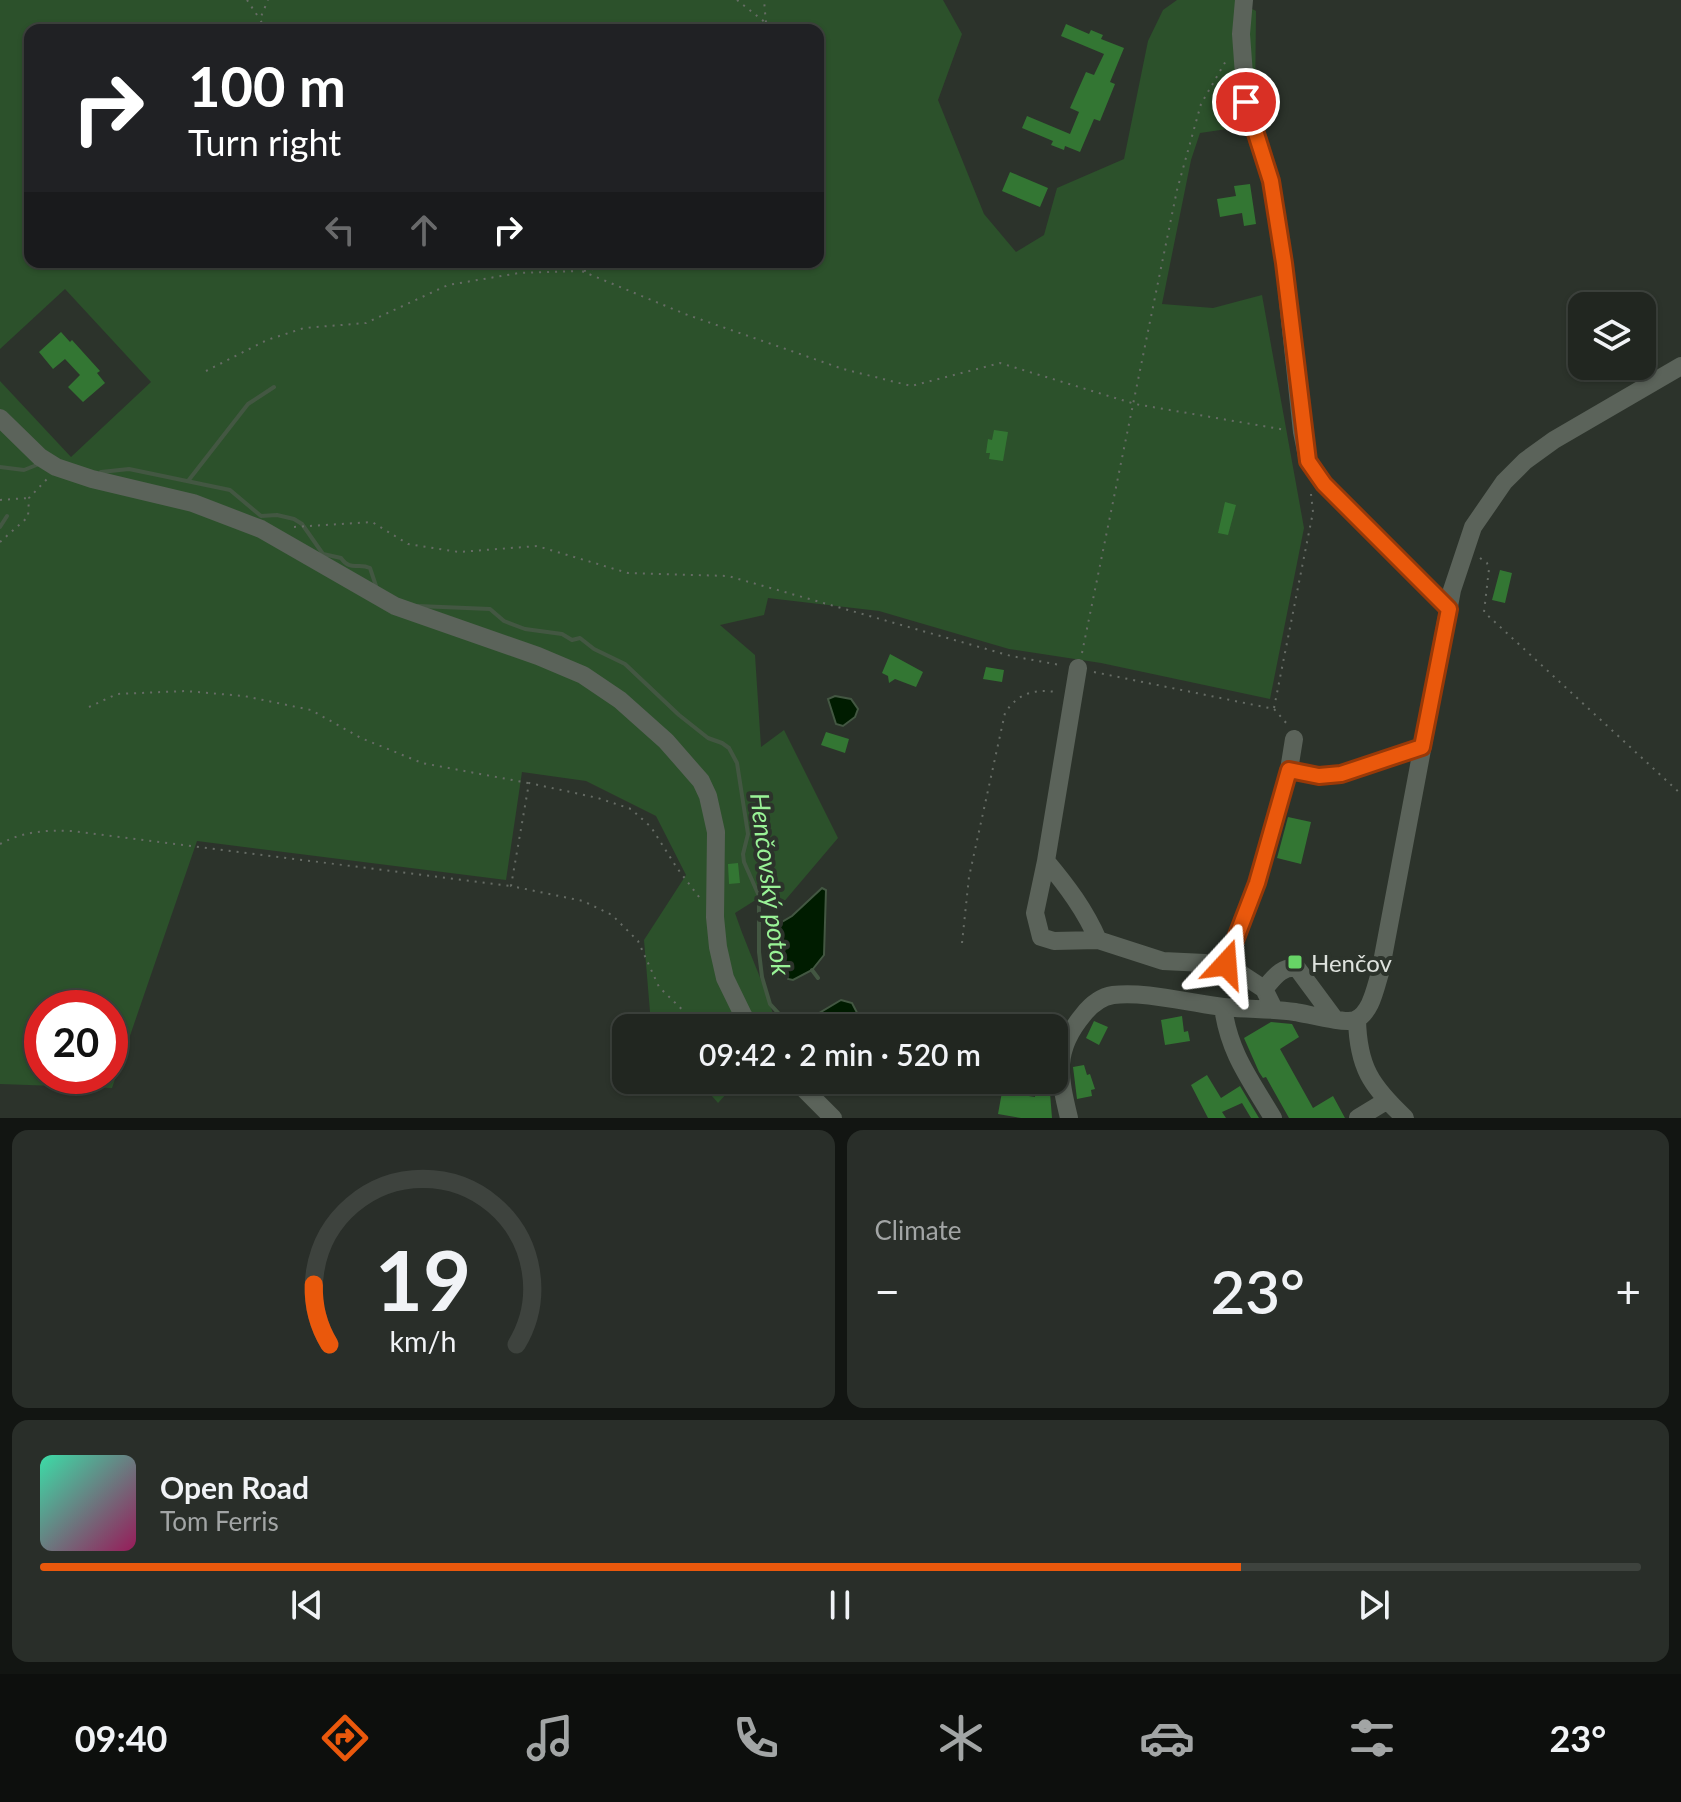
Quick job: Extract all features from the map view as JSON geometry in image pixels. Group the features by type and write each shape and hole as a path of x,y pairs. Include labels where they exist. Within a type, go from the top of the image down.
{"street":[{"path":"1244,0 1241,34 1246,102 1271,181 1308,461 1324,484 1449,609"},
{"path":"1069,1118 1060,1075 1060,1057 1072,1029 1092,1005 1111,995 1274,1009 1345,1022 1357,1019 1372,1000 1380,973 1449,609 1473,527 1504,482 1525,461 1554,440 1681,366"},
{"path":"0,418 48,462 92,479 193,503 261,529 395,606 538,656 583,675 620,700 666,741 701,781 713,810 718,947 725,978 743,1014"},
{"path":"1078,668 1035,913 1041,937 1054,941 1098,940 1163,961 1226,964 1264,989 1274,1009"},
{"path":"1226,964 1257,883 1289,770 1294,739"},
{"path":"1289,770 1319,776 1341,774 1422,747"},
{"path":"1046,861 1071,891 1098,940"},
{"path":"1264,989 1281,970 1297,968 1334,1018"},
{"path":"1223,1007 1232,1050 1273,1118"},
{"path":"1357,1019 1358,1049 1370,1080 1386,1101 1405,1118"},
{"path":"809,1094 833,1118"},
{"path":"1358,1118 1386,1101"}],"path":[{"path":"247,0 262,24"},
{"path":"260,19 268,0"},
{"path":"737,0 766,23"},
{"path":"764,0 766,23"},
{"path":"1078,668 1177,190 1201,104 1228,57"},
{"path":"575,268 685,314 843,369 911,386 1000,363 1135,404 1302,432"},
{"path":"206,371 267,340 304,328 366,323 448,285 519,273 595,268"},
{"path":"0,500 29,498 43,484"},
{"path":"1294,739 1286,720 1274,709 1313,512 1310,486"},
{"path":"0,542 28,517 29,498"},
{"path":"292,527 372,522 408,544 459,552 537,546 628,573 728,576 863,615"},
{"path":"1464,552 1487,563 1489,576 1484,612 1681,794"},
{"path":"962,943 969,877 1005,713 1024,694 1042,690 1073,695"},
{"path":"89,707 117,694 185,691 244,696 311,710 361,738 422,763 598,798 631,809 651,827 677,868 715,917"},
{"path":"511,886 529,783"},
{"path":"0,844 43,830 72,831 511,886 583,901 612,915 638,941 659,987 687,1014"}],"shaded area":[{"path":"0,0 943,0 962,34 938,100 984,214 1016,252 1044,235 1057,188 1124,159 1148,41 1163,10 1177,0 1235,0 1256,11 1255,104 1241,127 1200,133 1191,160 1162,304 1213,308 1262,295 1304,528 1270,699 1101,663 1009,649 879,611 768,598 764,615 720,625 755,655 761,747 784,730 838,838 782,904 754,901 735,913 773,1014 650,1014 644,940 686,875 656,816 586,781 522,772 506,880 197,841 128,1042 128,990 24,990 24,1085 0,1084 0,381 71,457 151,382 65,289 0,349"},
{"path":"835,696 851,699 858,709 855,717 843,726 836,724 828,699"},
{"path":"822,888 826,890 824,955 812,970 793,980 788,979 770,929 792,916"},
{"path":"841,1000 852,1003 858,1014 818,1014"},
{"path":"710,1094 726,1094 718,1103"}],"building":[{"path":"1066,24 1089,34 1091,30 1103,35 1101,39 1124,48 1110,82 1115,84 1100,121 1094,119 1080,152 1051,145 1053,141 1022,128 1027,116 1070,134 1079,112 1070,108 1086,72 1094,75 1104,54 1061,36"},
{"path":"1010,172 1048,188 1040,207 1002,191"},
{"path":"1250,184 1256,224 1244,226 1242,213 1220,217 1217,199 1236,196 1234,186"},
{"path":"61,332 100,371 97,373 105,383 83,402 68,387 80,375 65,359 53,369 39,352"},
{"path":"994,430 1008,432 1003,461 989,459 990,453 986,453 988,439 992,440"},
{"path":"1225,502 1236,505 1228,535 1218,533"},
{"path":"1500,570 1512,573 1505,603 1492,600"},
{"path":"890,654 923,672 916,687 895,679 889,683 888,676 882,673"},
{"path":"986,667 1004,670 1002,682 983,679"},
{"path":"826,732 849,739 845,753 821,745"},
{"path":"1288,817 1311,822 1301,864 1277,858"},
{"path":"738,863 740,883 729,884 728,864"},
{"path":"1182,1016 1184,1032 1188,1031 1190,1041 1165,1045 1161,1020"},
{"path":"1094,1021 1108,1027 1099,1045 1086,1038"},
{"path":"1271,1022 1292,1024 1299,1037 1280,1049 1313,1108 1333,1096 1345,1118 1289,1118 1266,1077 1263,1078 1259,1072 1244,1038"},
{"path":"1084,1065 1095,1089 1091,1090 1092,1096 1077,1099 1073,1067"},
{"path":"1207,1075 1221,1098 1240,1086 1259,1118 1251,1118 1242,1103 1222,1112 1226,1118 1208,1118 1191,1085"},
{"path":"1002,1094 1035,1097 1035,1094 1050,1094 1052,1118 998,1114"}],"waterway":[{"path":"188,481 248,404 274,387"},
{"name":"Henčovský potok","path":"0,467 24,470 39,464"},
{"name":"Henčovský potok","path":"101,472 129,469 230,490 261,516 277,515 302,524 323,554 341,558 351,566 370,568 376,586"},
{"path":"0,527 7,516"},
{"name":"Henčovský potok","path":"418,606 490,609 504,621 525,629 562,634 572,640 580,638 594,649 625,664 679,715 708,738 729,748 737,763 748,834 744,862 759,896 762,977 770,1004 779,1014"},
{"path":"812,970 818,978"}],"place":[{"name":"Henčov","path":"1295,962"}],"route":[{"path":"1226,964 1257,883 1289,770 1319,776 1341,774 1422,747 1449,609 1324,484 1308,461 1271,181 1246,102"}]}
